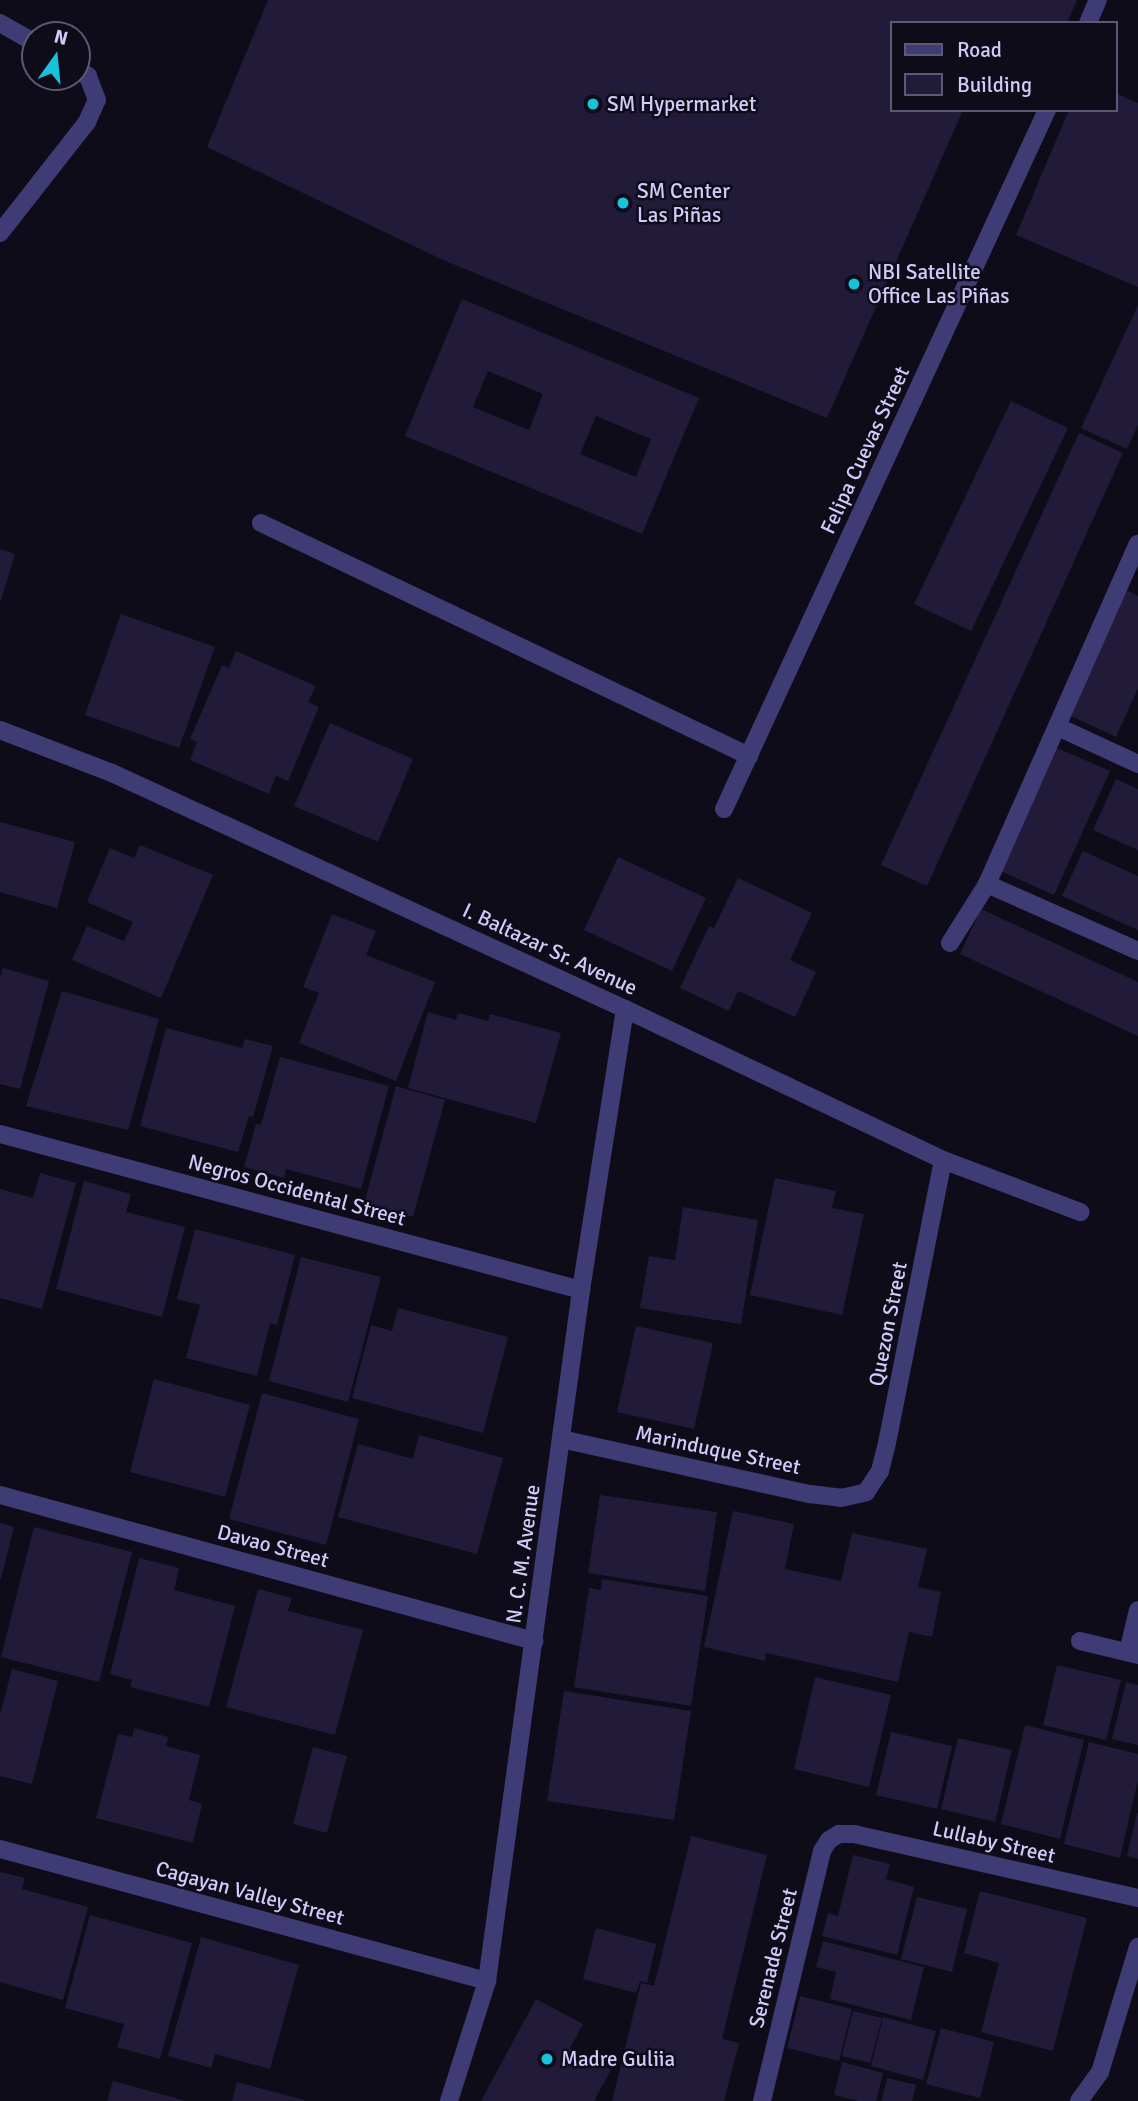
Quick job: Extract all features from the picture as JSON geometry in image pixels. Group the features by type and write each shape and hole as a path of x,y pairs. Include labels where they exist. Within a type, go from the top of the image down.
{"street":[{"path":"1089,21 1098,0"},
{"path":"0,23 21,35"},
{"path":"0,233 87,122 97,100 91,84"},
{"name":"Felipa Cuevas Street","path":"724,809 1046,112"},
{"path":"261,523 749,756"},
{"path":"950,943 987,884 1133,571 1138,544"},
{"path":"1058,727 1138,764"},
{"name":"I. Baltazar Sr. Avenue","path":"0,730 113,774 625,1009 943,1160 1080,1212"},
{"path":"987,884 1138,951"},
{"name":"N. C. M. Avenue","path":"449,2101 487,1981 581,1290 625,1009"},
{"name":"Negros Occidental Street","path":"0,1135 581,1290"},
{"name":"Quezon Street","path":"866,1492 880,1471 887,1443 943,1160"},
{"name":"Marinduque Street","path":"561,1439 810,1493 841,1498 866,1492"},
{"name":"Davao Street","path":"0,1495 534,1641"},
{"path":"1080,1641 1133,1653 1138,1610"},
{"name":"Lullaby Street","path":"839,1833 854,1834 1138,1898"},
{"name":"Serenade Street","path":"762,2101 822,1851 829,1840 839,1833"},
{"name":"Cagayan Valley Street","path":"0,1849 487,1981"},
{"path":"1079,2101 1100,2073 1138,1947"}],"building":[{"name":"SM Center Las Piñas","path":"268,0 1077,0 1068,21 890,21 890,112 962,112 827,418 443,260 207,147"},
{"path":"1117,94 1138,103 1138,287 1016,235 1068,112 1117,112"},
{"path":"462,299 699,398 642,534 405,436","holes":["488,371 543,394 529,430 473,407","596,416 651,439 636,477 580,454"]},
{"path":"1138,305 1138,425 1127,449 1081,428"},
{"path":"1011,401 1068,428 971,631 914,604"},
{"path":"1079,433 1123,453 927,886 881,865"},
{"path":"0,549 15,554 1,600 0,600"},
{"path":"1126,590 1138,596 1138,688 1116,737 1069,715"},
{"path":"121,614 215,647 179,748 85,715"},
{"path":"236,651 316,686 308,702 319,707 288,781 276,776 269,794 190,760 197,742 190,739 222,665 229,668"},
{"path":"330,723 413,759 378,842 294,806"},
{"path":"1055,747 1110,771 1054,895 998,870"},
{"path":"1116,779 1138,789 1138,850 1093,830"},
{"path":"0,822 75,842 57,908 0,892"},
{"path":"140,845 213,875 161,998 72,960 87,926 124,941 133,922 87,902 110,848 134,858"},
{"path":"1083,851 1138,876 1138,930 1062,896"},
{"path":"618,857 706,898 672,971 584,930"},
{"path":"738,878 812,913 790,960 816,972 795,1017 738,991 729,1011 680,988 709,926 714,928"},
{"path":"981,909 1138,982 1138,1036 960,954"},
{"path":"332,914 376,931 366,955 435,982 396,1081 299,1043 319,993 303,987"},
{"path":"3,968 49,981 20,1089 0,1084 0,977"},
{"path":"62,991 159,1019 128,1130 26,1106"},
{"path":"428,1012 456,1020 458,1013 488,1021 490,1014 561,1033 536,1123 408,1088"},
{"path":"166,1028 242,1048 245,1039 273,1046 253,1117 249,1116 238,1152 140,1126"},
{"path":"280,1057 389,1086 361,1189 286,1169 284,1178 244,1167 256,1124 261,1125"},
{"path":"396,1086 445,1100 413,1217 364,1204"},
{"path":"40,1173 76,1183 42,1309 0,1298 0,1189 33,1198"},
{"path":"775,1178 836,1191 832,1208 864,1214 842,1315 750,1295"},
{"path":"84,1181 131,1194 126,1212 185,1227 162,1317 56,1289"},
{"path":"683,1207 758,1220 741,1324 640,1308 649,1256 675,1260"},
{"path":"195,1229 295,1255 277,1325 270,1323 257,1376 186,1358 200,1305 177,1299"},
{"path":"301,1257 381,1277 348,1402 269,1381"},
{"path":"398,1308 508,1337 483,1433 352,1398 371,1325 392,1331"},
{"path":"636,1326 713,1343 694,1429 617,1412"},
{"path":"154,1379 250,1405 225,1497 130,1472"},
{"path":"262,1393 359,1419 326,1545 229,1519"},
{"path":"419,1435 503,1458 477,1554 338,1517 358,1444 413,1459"},
{"path":"600,1495 717,1512 705,1591 588,1573"},
{"path":"733,1511 794,1524 785,1569 841,1581 852,1533 927,1549 918,1587 941,1592 932,1637 909,1632 898,1682 766,1653 765,1661 704,1647"},
{"path":"0,1523 14,1527 1,1579 0,1579"},
{"path":"34,1527 132,1552 99,1682 1,1657"},
{"path":"139,1558 179,1568 174,1590 235,1606 209,1707 130,1687 132,1680 110,1674"},
{"path":"602,1579 708,1596 691,1706 574,1687 589,1588 601,1590"},
{"path":"258,1589 292,1598 288,1611 363,1630 335,1735 226,1707"},
{"path":"1057,1665 1121,1680 1106,1740 1043,1725"},
{"path":"12,1669 58,1681 32,1784 0,1776 0,1715"},
{"path":"815,1677 891,1695 869,1787 794,1769"},
{"path":"1126,1682 1138,1685 1138,1745 1112,1739"},
{"path":"564,1691 691,1711 674,1820 547,1801"},
{"path":"1025,1725 1084,1740 1060,1839 1001,1824"},
{"path":"134,1728 168,1737 166,1746 200,1755 189,1800 202,1804 193,1843 96,1818 118,1734 132,1737"},
{"path":"891,1732 952,1746 937,1809 876,1795"},
{"path":"958,1738 1012,1750 995,1822 941,1809"},
{"path":"1089,1742 1138,1754 1138,1780 1120,1858 1064,1844"},
{"path":"313,1747 347,1756 327,1833 293,1824"},
{"path":"1138,1813 1138,1859 1127,1856"},
{"path":"691,1836 767,1855 722,2039 739,2043 724,2101 612,2101 641,1983 654,1986"},
{"path":"853,1855 890,1864 886,1879 914,1887 897,1955 822,1936 828,1913 838,1916"},
{"path":"0,1872 25,1878 22,1889 88,1907 63,2000 0,1982"},
{"path":"980,1891 1087,1918 1053,2051 981,2032 999,1963 964,1953"},
{"path":"917,1897 967,1909 952,1972 901,1959"},
{"path":"90,1915 192,1943 160,2059 117,2047 124,2024 65,2008"},
{"path":"596,1928 656,1944 647,1983 640,1981 636,1993 583,1979"},
{"path":"201,1937 299,1965 270,2069 215,2054 211,2068 168,2056"},
{"path":"823,1941 924,1967 911,2020 830,1999 836,1972 816,1967"},
{"path":"800,1996 852,2009 839,2061 787,2048"},
{"name":"Madre Guliia","path":"536,1999 583,2024 570,2048 611,2070 594,2101 481,2101"},
{"path":"853,2011 882,2018 870,2063 842,2056"},
{"path":"883,2017 936,2031 923,2080 871,2066"},
{"path":"941,2028 994,2042 980,2098 926,2084"},
{"path":"842,2062 883,2073 876,2101 858,2101 834,2095"},
{"path":"887,2078 916,2085 912,2101 881,2101"},
{"path":"113,2081 183,2100 183,2101 107,2101"},
{"path":"237,2082 304,2100 304,2101 232,2101"}],"place":[{"name":"SM Hypermarket","path":"593,104"},
{"name":"SM Center Las Piñas","path":"623,203"},
{"name":"NBI Satellite Office Las Piñas","path":"854,284"},
{"name":"Madre Guliia","path":"547,2059"}]}
